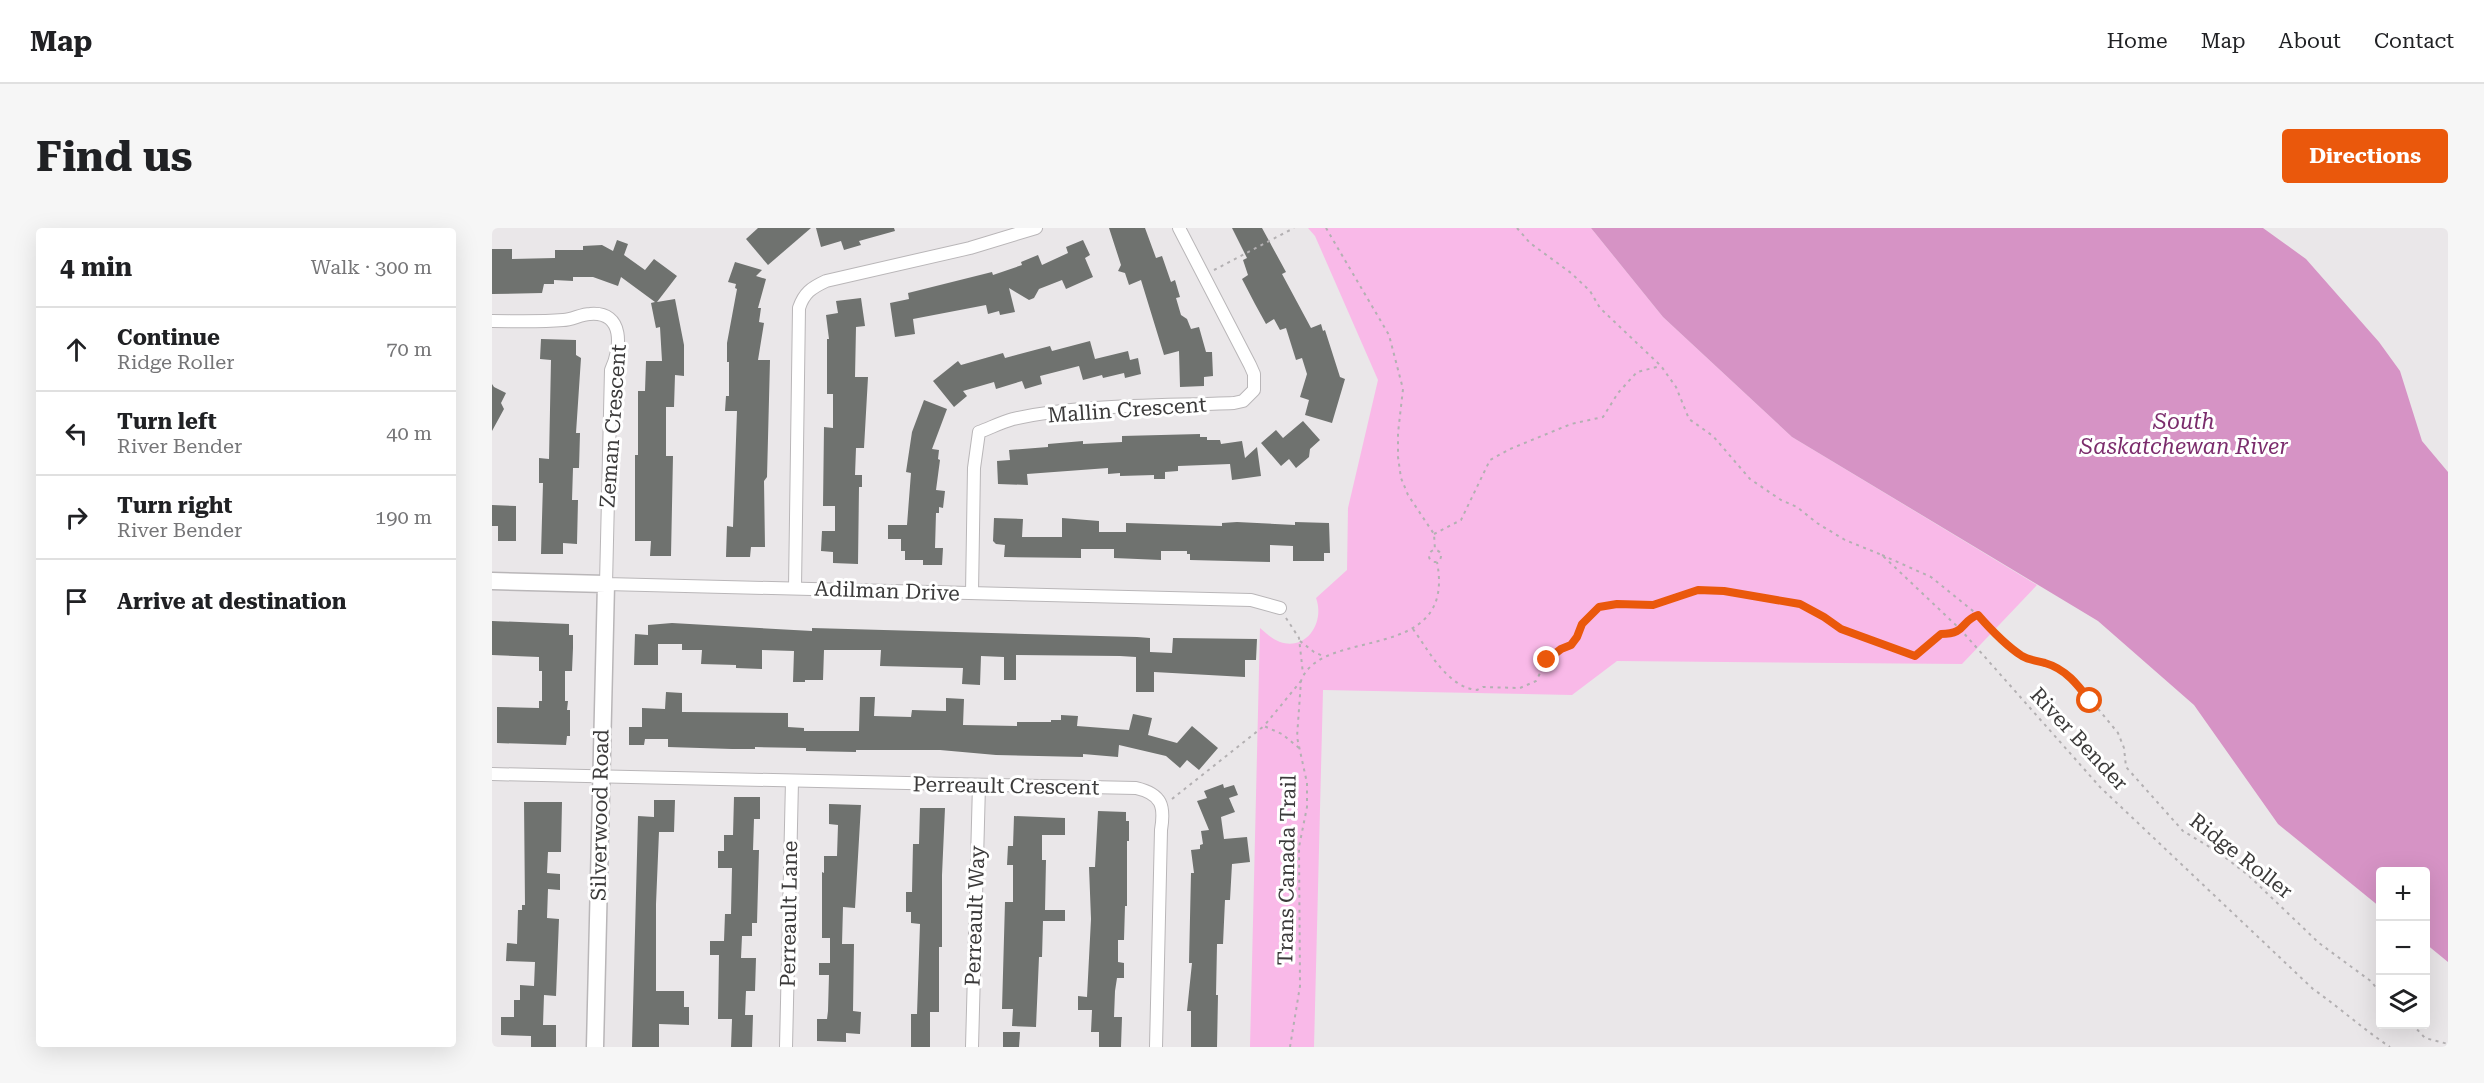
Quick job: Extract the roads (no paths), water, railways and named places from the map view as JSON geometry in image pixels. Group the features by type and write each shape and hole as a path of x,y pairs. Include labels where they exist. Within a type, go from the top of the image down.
{"street":[{"path":"795,588 799,308 803,296 826,281 970,248 1035,228"},
{"name":"Mallin Crescent","path":"972,593 974,468 979,432 1012,419 1053,413 1234,403 1243,401 1254,390 1254,374 1251,365 1179,228"},
{"name":"Zeman Crescent","path":"492,321 566,320 593,313 612,321 618,330 619,347 611,370 606,584"},
{"name":"Adilman Drive","path":"492,581 1251,600 1280,608"},
{"name":"Silverwood Road","path":"594,1047 606,584"},
{"name":"Perreault Crescent","path":"492,774 1136,788 1155,796 1162,806 1156,1047"},
{"name":"Perreault Lane","path":"786,1047 792,781"},
{"name":"Perreault Way","path":"972,1047 978,785"}],"water":[{"name":"South Saskatchewan River","path":"1591,228 2263,228 2306,259 2379,342 2400,371 2422,441 2448,472 2448,962 2430,947 2430,867 2376,867 2376,904 2278,824 2194,705 2098,621 1792,437 1663,317"}]}
